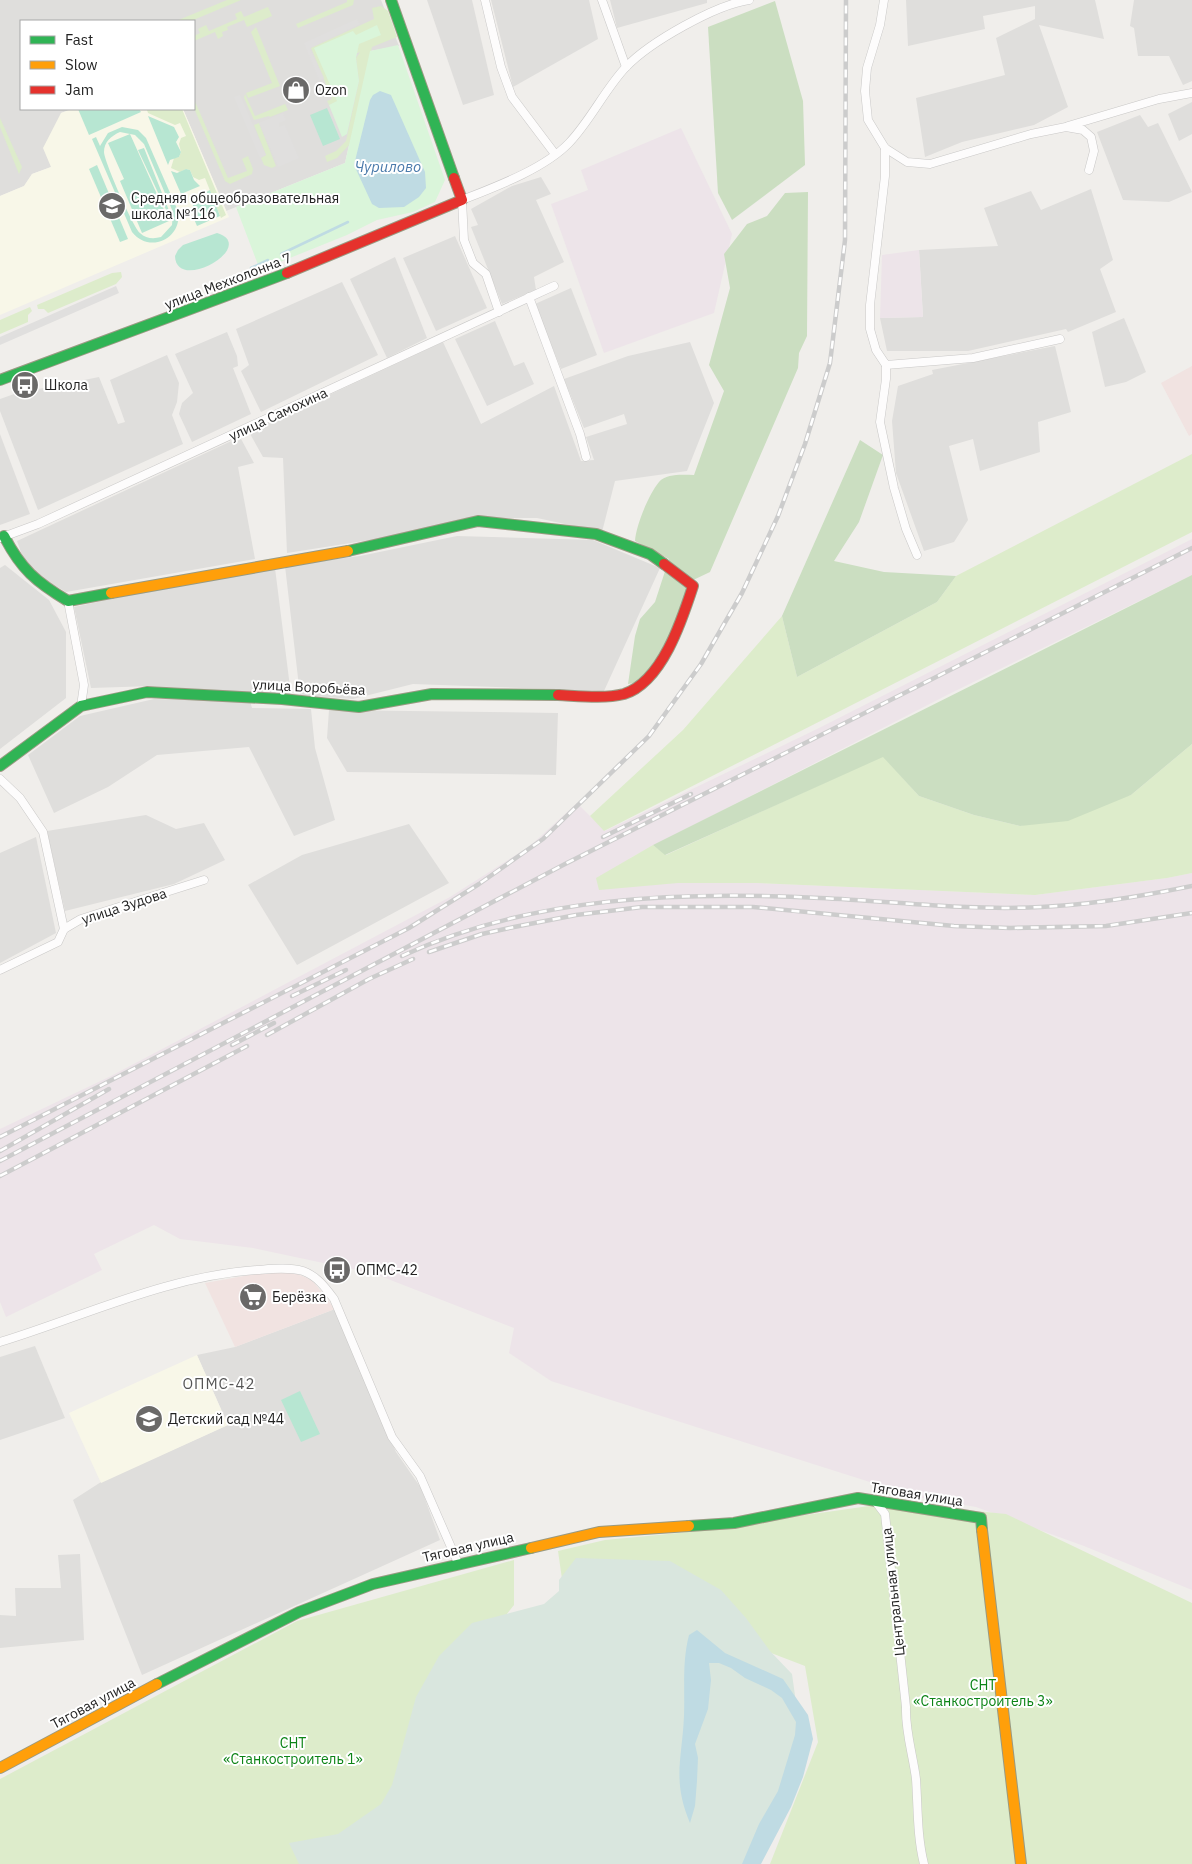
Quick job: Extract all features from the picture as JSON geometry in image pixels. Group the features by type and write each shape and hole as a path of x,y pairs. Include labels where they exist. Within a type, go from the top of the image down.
{"street":[{"path":"391,0 462,200 464,240 473,263 486,274 499,312"},
{"path":"485,0 501,67 512,97 555,154"},
{"path":"602,0 626,67"},
{"path":"462,200 518,176 555,154 568,143 626,67 651,46 695,20 744,0"},
{"path":"884,0 880,25 867,68 865,91 868,120 885,148 907,162 930,164 1031,134 1066,126 1159,99 1192,92"},
{"path":"1066,126 1083,130 1090,137 1094,151 1089,170"},
{"path":"885,148 885,176 870,305 872,336 876,350 886,365 886,380 880,422 894,488 906,529 917,555"},
{"name":"улица Мехколонна 7","path":"0,380 311,264 462,200"},
{"name":"улица Самохина","path":"2,537 38,524 554,286"},
{"path":"529,297 580,434 586,457"},
{"path":"886,365 973,358 1060,339"},
{"name":"улица Воробьёва","path":"0,766 81,706 147,692 282,699 359,707 432,694 603,696 626,692 652,673 679,630 693,586 650,554 596,534 478,521 362,548 68,601"},
{"path":"2,537 18,564 34,581 68,601 84,685 81,706"},
{"path":"0,779 20,798 43,832 64,929"},
{"name":"улица Зудова","path":"0,970 58,942 64,929 81,919 204,880"},
{"path":"0,1342 139,1294 200,1278 266,1270 302,1271 324,1285 334,1299 392,1437 420,1476 458,1563"},
{"name":"Тяговая улица","path":"0,1768 208,1657 299,1612 373,1584 599,1532 734,1523 858,1498 981,1518 1021,1864"},
{"name":"Центральная улица","path":"875,1501 885,1514 906,1707 905,1720 915,1778 919,1844 924,1864"}],"shaded area":[{"path":"0,0 381,0 399,46 370,51 345,163 226,211 183,110 195,110 195,20 20,20 20,110 69,110 61,113 51,167 32,174 24,186 0,196"},
{"path":"427,0 472,0 494,95 463,105"},
{"path":"491,0 589,0 598,39 513,87"},
{"path":"610,0 707,0 707,3 617,28"},
{"path":"906,0 1095,0 1104,39 1039,25 1068,107 1034,125 962,142 925,157 916,98 1005,75 996,38 1035,19 1035,6 983,16 985,29 908,46"},
{"path":"1134,0 1192,0 1192,81 1183,85 1169,56 1138,56 1134,28 1130,26"},
{"path":"357,19 360,24 310,48 324,78 319,80 304,43"},
{"path":"240,95 266,155 260,158 234,97"},
{"path":"1192,102 1192,134 1179,141 1168,114"},
{"name":"Средняя общеобразовательная школа №116","path":"69,110 183,110 229,217 0,315 0,196 24,186 32,174 51,167 43,148 61,113"},
{"path":"283,113 286,120 279,123 279,127 285,125 299,158 278,167 259,123"},
{"path":"1140,115 1148,127 1158,123 1192,192 1169,202 1123,200 1097,132"},
{"path":"681,128 732,234 714,313 604,353 551,204 588,190 581,170"},
{"path":"541,177 551,194 536,200 564,262 534,277 536,290 502,304 471,227 478,225 471,209 512,186"},
{"path":"1091,189 1113,260 1100,269 1116,312 1068,332 1066,329 968,351 887,351 880,318 923,317 919,250 998,246 984,208 1031,191 1041,210"},
{"path":"455,236 487,308 436,331 403,258"},
{"path":"919,250 923,317 880,318 882,255"},
{"path":"395,257 427,338 387,358 350,279"},
{"path":"342,282 378,355 261,412 241,371 249,365 236,329"},
{"path":"116,286 119,293 0,345 0,337"},
{"path":"571,288 597,355 561,369 535,304"},
{"path":"1124,318 1146,372 1126,382 1105,387 1092,332"},
{"path":"495,321 514,366 524,362 534,384 487,406 455,339"},
{"path":"227,332 237,356 238,366 233,368 251,414 192,442 179,414 182,403 193,393 175,354"},
{"path":"443,342 481,424 554,386 581,461 594,460 586,437 627,424 624,414 584,428 564,379 628,356 690,342 714,403 687,471 615,481 602,532 537,518 465,518 402,535 287,553 283,458 263,457 249,432"},
{"path":"1055,346 1071,412 1038,422 1040,452 980,471 973,439 949,446 968,520 954,542 924,551 896,473 892,421 898,386 933,374 932,370"},
{"path":"167,355 179,383 177,402 172,415 183,444 38,510 0,411 0,399 37,386 39,389 99,377 118,424 125,422 110,380"},
{"path":"1192,366 1192,434 1189,436 1161,383"},
{"path":"0,434 30,514 0,525"},
{"path":"240,437 254,463 238,467 255,559 66,592 27,569 17,541"},
{"path":"457,536 593,540 660,568 604,691 413,684 353,699 300,695 285,566 360,556"},
{"path":"1192,539 1192,575 949,694 630,858 678,883 756,883 1035,895 1192,873 1192,1590 1084,1546 976,1507 917,1497 551,1381 509,1353 514,1328 375,1274 253,1248 180,1239 154,1225 94,1254 102,1270 6,1317 0,1302 0,1129 111,1076 450,897 530,846 577,803 605,831 817,729"},
{"path":"5,565 49,600 66,632 66,698 0,749 0,568"},
{"path":"275,568 291,695 153,686 91,688 74,607 177,585"},
{"path":"154,699 250,701 252,708 311,709 315,748 335,820 294,836 249,747 157,755 108,787 54,813 28,755 80,716"},
{"path":"329,710 558,713 556,775 347,772 327,738"},
{"path":"146,815 176,829 204,823 225,860 174,884 65,911 47,831"},
{"path":"409,824 449,883 297,965 248,885 302,855"},
{"path":"36,837 56,933 0,963 0,853"},
{"path":"293,1272 312,1280 335,1309 235,1347 205,1283 255,1274"},
{"path":"335,1309 396,1452 421,1488 440,1540 142,1675 73,1500 101,1482 228,1425 197,1355 235,1347"},
{"path":"35,1346 65,1418 0,1440 0,1357"},
{"name":"Детский сад №44","path":"197,1355 228,1425 101,1483 69,1413"},
{"path":"80,1554 84,1640 0,1648 0,1615 16,1616 15,1588 61,1588 58,1555"},
{"path":"576,1558 670,1561 721,1590 746,1618 770,1651 792,1674 800,1731 793,1758 751,1864 299,1864 289,1843 338,1834 381,1804 392,1785 416,1697 439,1656 472,1623 544,1604 559,1591 559,1580"}],"green space":[{"path":"227,0 241,0 193,20 178,20"},
{"path":"347,0 354,0 353,5 298,28 296,24 347,2"},
{"path":"775,1 803,101 805,165 732,220 718,193 708,27"},
{"path":"381,6 388,11 397,37 372,47 350,144 337,158 327,162 325,156 336,151 346,141 359,81 356,58 360,52 346,58 338,101 329,105 327,101 332,99 311,48 374,19 372,8"},
{"path":"268,7 272,16 247,27 244,20 227,27 228,30 222,32 223,36 218,39 215,32 195,41 195,36 200,33 198,29 206,25 209,31 237,19 235,14 241,11 244,17"},
{"path":"377,25 381,35 359,44 356,58 359,81 347,134 342,137 329,105 337,101 314,48 353,31 356,35"},
{"path":"256,27 280,86 248,98 246,93 272,83 251,32"},
{"path":"398,45 445,180 435,202 413,212 377,220 347,235 260,270 236,207 345,163 370,51"},
{"path":"245,94 255,116 285,104 288,110 270,117 254,120 244,98"},
{"path":"195,101 228,178 247,171 242,159 248,156 253,169 252,174 230,184 225,181 195,110"},
{"path":"327,108 340,139 323,146 310,115"},
{"path":"78,110 140,110 141,112 89,135"},
{"path":"147,110 182,110 226,215 221,218 205,178 199,180 193,177 190,170 186,169 180,172 171,168 174,158 179,157 181,152 179,144 181,138 186,136 180,123 175,125 148,113"},
{"path":"148,116 174,127 179,137 176,142 181,152 179,157 170,160 168,165"},
{"path":"0,118 22,167 19,174 0,127"},
{"path":"259,123 276,166 272,168 264,165 261,158 266,155 254,125"},
{"path":"122,127 138,130 146,138 178,211 178,221 175,229 170,236 163,240 147,242 139,239 132,232 92,139 96,137 100,146 108,133","holes":["120,132 135,135 144,144 173,212 172,225 158,238 145,236 136,228 119,194 105,158 104,148 111,137"]},
{"path":"130,134 169,221 142,233 120,181 124,179 108,143"},
{"path":"144,148 170,213 168,214 138,150"},
{"path":"97,165 128,239 120,242 89,169"},
{"path":"186,169 190,170 194,180 200,186 181,194 171,171 177,173"},
{"path":"210,190 220,216 197,226 194,219 196,213 192,203 193,199"},
{"path":"808,192 807,336 799,353 798,368 710,572 689,582 677,633 640,682 628,684 635,636 640,619 655,602 669,559 635,541 640,518 651,494 662,479 675,475 694,475 724,391 709,365 730,288 724,254 747,224 767,216 785,193"},
{"path":"217,233 227,239 228,247 222,256 212,264 200,269 188,270 179,266 175,256 183,245"},
{"path":"121,272 122,277 116,284 48,313 44,309 38,309 37,305 112,273"},
{"path":"30,307 32,311 28,315 28,322 0,334 0,320"},
{"path":"860,440 883,455 859,522 834,561 884,572 956,576 937,602 797,677 782,616"},
{"path":"1192,454 1192,532 604,831 590,816 683,730 782,616 797,677 937,602 956,576"},
{"path":"1192,575 1192,744 1131,795 1068,821 1020,826 974,815 919,796 883,757 665,855 653,845"},
{"path":"1192,744 1192,873 1035,895 756,883 678,883 599,890 596,878 653,845 666,855 883,756 919,796 974,815 1020,826 1131,795"},
{"path":"300,1391 320,1434 301,1442 281,1400"},
{"name":"СНТ «Станкостроитель 3»","path":"875,1501 1006,1514 1192,1603 1192,1864 770,1864 818,1742 805,1666 729,1637 564,1593 558,1551 605,1540 679,1533 869,1506"},
{"name":"СНТ «Станкостроитель 1»","path":"514,1560 514,1605 428,1714 372,1864 0,1864 0,1779 297,1621"}],"water":[{"name":"Чурилово","path":"380,91 391,95 425,172 426,188 419,197 404,207 379,208 372,204 354,165 370,100 373,95"},
{"path":"697,1630 725,1653 783,1679 808,1715 813,1739 803,1777 791,1807 761,1864 742,1864 759,1824 778,1791 795,1735 796,1722 782,1698 771,1690 745,1678 731,1668 719,1663 709,1663 711,1680 708,1709 695,1744 698,1758 697,1781 695,1806 690,1823 681,1794 680,1770 684,1716 685,1655 689,1635"}],"waterway":[{"path":"281,254 348,222"},
{"path":"251,268 268,260"}],"railway":[{"path":"0,1137 409,928 479,884 543,839 649,736 701,664 742,593 778,516 805,444 830,363 845,240 846,0"},
{"path":"0,1161 565,864 1192,548"},
{"path":"603,837 691,794"},
{"path":"402,956 451,936 502,921 554,909 660,897 767,896 847,899 958,907 1013,908 1098,902 1192,886"},
{"path":"429,952 482,934 514,927 576,915 642,907 753,907 954,926 1010,928 1106,926 1192,913"},
{"path":"267,1035 369,979 413,959"},
{"path":"292,996 346,970"},
{"path":"232,1045 274,1023"},
{"path":"0,1176 247,1046"},
{"path":"0,1151 109,1089"}],"traffic: fast":[{"path":"391,0 454,178"},
{"path":"0,380 287,273"},
{"path":"348,551 478,521 596,534 650,554 664,564"},
{"path":"4,536 30,574 68,601 111,593"},
{"path":"0,766 81,706 147,692 282,699 359,707 432,694 558,695"},
{"path":"689,1526 734,1523 858,1498 981,1518 982,1530"},
{"path":"157,1684 299,1612 373,1584 531,1548"}],"traffic: slow":[{"path":"111,593 348,551"},
{"path":"531,1548 599,1532 689,1526"},
{"path":"982,1530 1021,1864"},
{"path":"0,1768 157,1684"}],"traffic: jam":[{"path":"287,273 462,200 454,178"},
{"path":"558,695 600,697 624,694 637,687 660,664 683,616 693,586 664,564"}],"place":[{"name":"Ozon","path":"296,90"},
{"name":"Средняя общеобразовательная школа №116","path":"112,206"},
{"name":"Школа","path":"25,385"},
{"name":"ОПМС-42","path":"337,1270"},
{"name":"Берёзка","path":"253,1297"},
{"name":"Детский сад №44","path":"149,1419"}],"district":[{"name":"ОПМС-42","path":"219,1383"}]}
